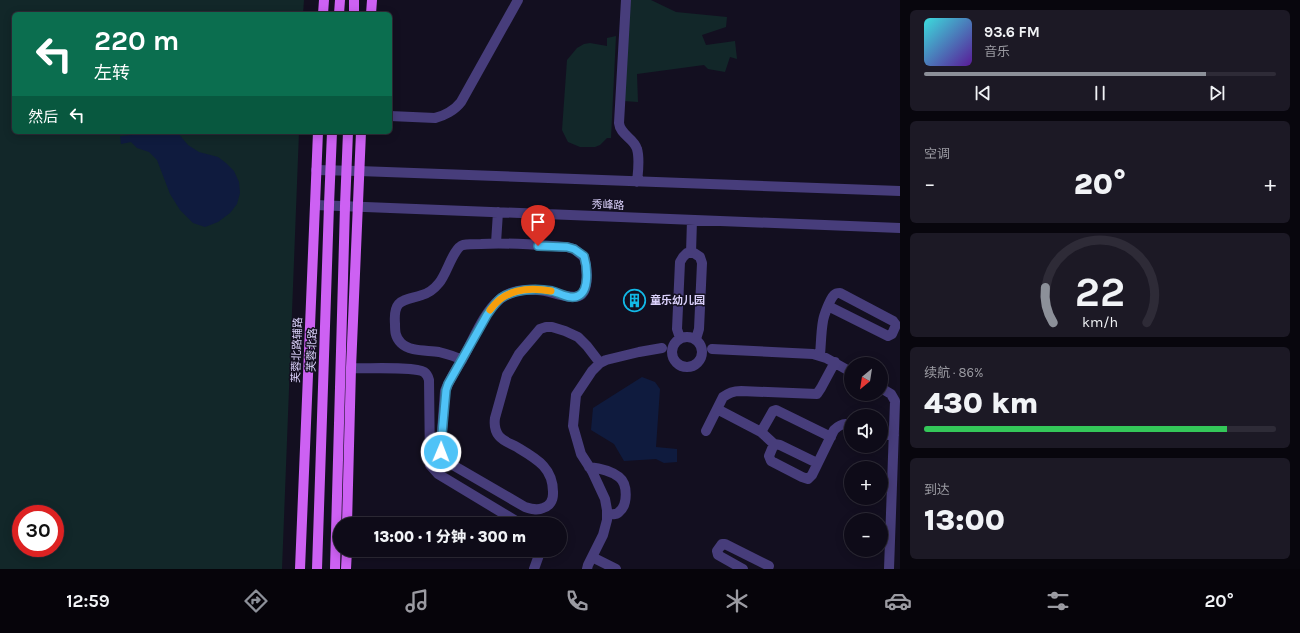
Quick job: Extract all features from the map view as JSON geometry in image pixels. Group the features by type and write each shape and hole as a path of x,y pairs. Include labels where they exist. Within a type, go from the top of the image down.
{"main road":[{"path":"323,12 324,0"},
{"path":"339,12 340,0"},
{"path":"354,0 354,12"},
{"path":"371,12 372,0"},
{"name":"芙蓉北路辅路","path":"300,569 318,134"},
{"name":"芙蓉北路","path":"317,569 332,134"},
{"path":"335,569 348,134"},
{"path":"347,517 351,368 361,134"},
{"path":"346,569 347,557"}],"street":[{"path":"392,116 435,118 440,117 457,106 461,102 518,0"},
{"path":"626,0 619,124 622,132 635,144 638,150 637,182"},
{"path":"316,170 900,191"},
{"name":"秀峰路","path":"315,205 900,228"},
{"path":"496,243 498,212"},
{"path":"691,253 692,220"},
{"path":"462,360 454,356 410,349 404,346 396,335 394,319 398,304 402,301 423,295 433,290 440,282 456,251 461,246 496,243 567,247 574,249 584,256 586,261 587,276 586,287 582,294 578,297 569,297 540,290 527,290 510,294 500,299 487,315 446,390 441,445 441,452 444,457 451,464 532,510 540,509 549,505 553,499 552,481 547,470 542,464 504,440 496,431 494,424 507,375 519,354 540,329 546,327 552,327 565,331 578,337 600,363"},
{"path":"691,253 700,257 702,263 699,329 700,346 697,364 686,367 681,366 673,358 677,329 679,267 683,257 686,254 691,253"},
{"path":"820,355 823,321 828,306 836,293 840,293 894,322 896,326 892,334 888,336 828,306"},
{"path":"587,569 603,535 607,510 605,499 581,454 573,426 576,395 592,371 600,363 606,360 638,352 675,345 690,336 700,346 712,349 820,355 844,368"},
{"path":"706,431 723,397 733,391 817,394 822,388 834,362"},
{"path":"351,368 413,369 424,372 428,376 430,465 438,474 509,517"},
{"path":"888,392 891,394 895,401 889,569"},
{"path":"777,393 778,410"},
{"path":"717,409 761,432 774,444 780,445 818,463"},
{"path":"761,432 773,411 778,410 831,437"},
{"path":"774,444 769,456 771,461 808,479 811,477 837,427 844,424"},
{"path":"888,435 894,435"},
{"path":"589,467 611,472 620,477 626,488 626,496 622,508 618,514 607,514"},
{"path":"743,569 718,555 717,551 722,544 725,544 762,566"},
{"path":"534,569 538,557"},
{"path":"592,557 616,569"}],"green space":[{"path":"0,0 304,0 303,12 12,12 12,134 299,134 282,569 0,569"},
{"path":"624,0 651,0 676,12 727,17 726,27 702,35 706,45 735,41 737,59 730,57 725,72 708,69 704,65 637,74 638,102 623,101"},
{"path":"616,36 611,138 607,138 600,145 595,147 580,147 568,142 562,130 567,60 577,48 584,44 590,43 607,46 607,38"}],"water":[{"path":"179,134 188,145 199,152 218,157 234,171 239,182 240,193 237,204 230,213 218,222 205,227 193,223 180,210 170,194 157,160 149,152 137,148 131,142 121,144 120,136"},
{"path":"642,377 655,382 660,389 656,447 677,449 677,462 664,463 656,459 624,461 614,444 591,430 593,408"}],"slow traffic":[{"path":"490,310 500,299 510,294 527,290 551,291"}],"place":[{"name":"童乐幼儿园","path":"635,300"}],"route":[{"path":"441,452 444,403 448,384 487,315 500,299 510,294 527,290 540,290 569,297 578,297 582,294 586,287 587,276 586,261 584,256 574,249 567,247 538,246"}]}
